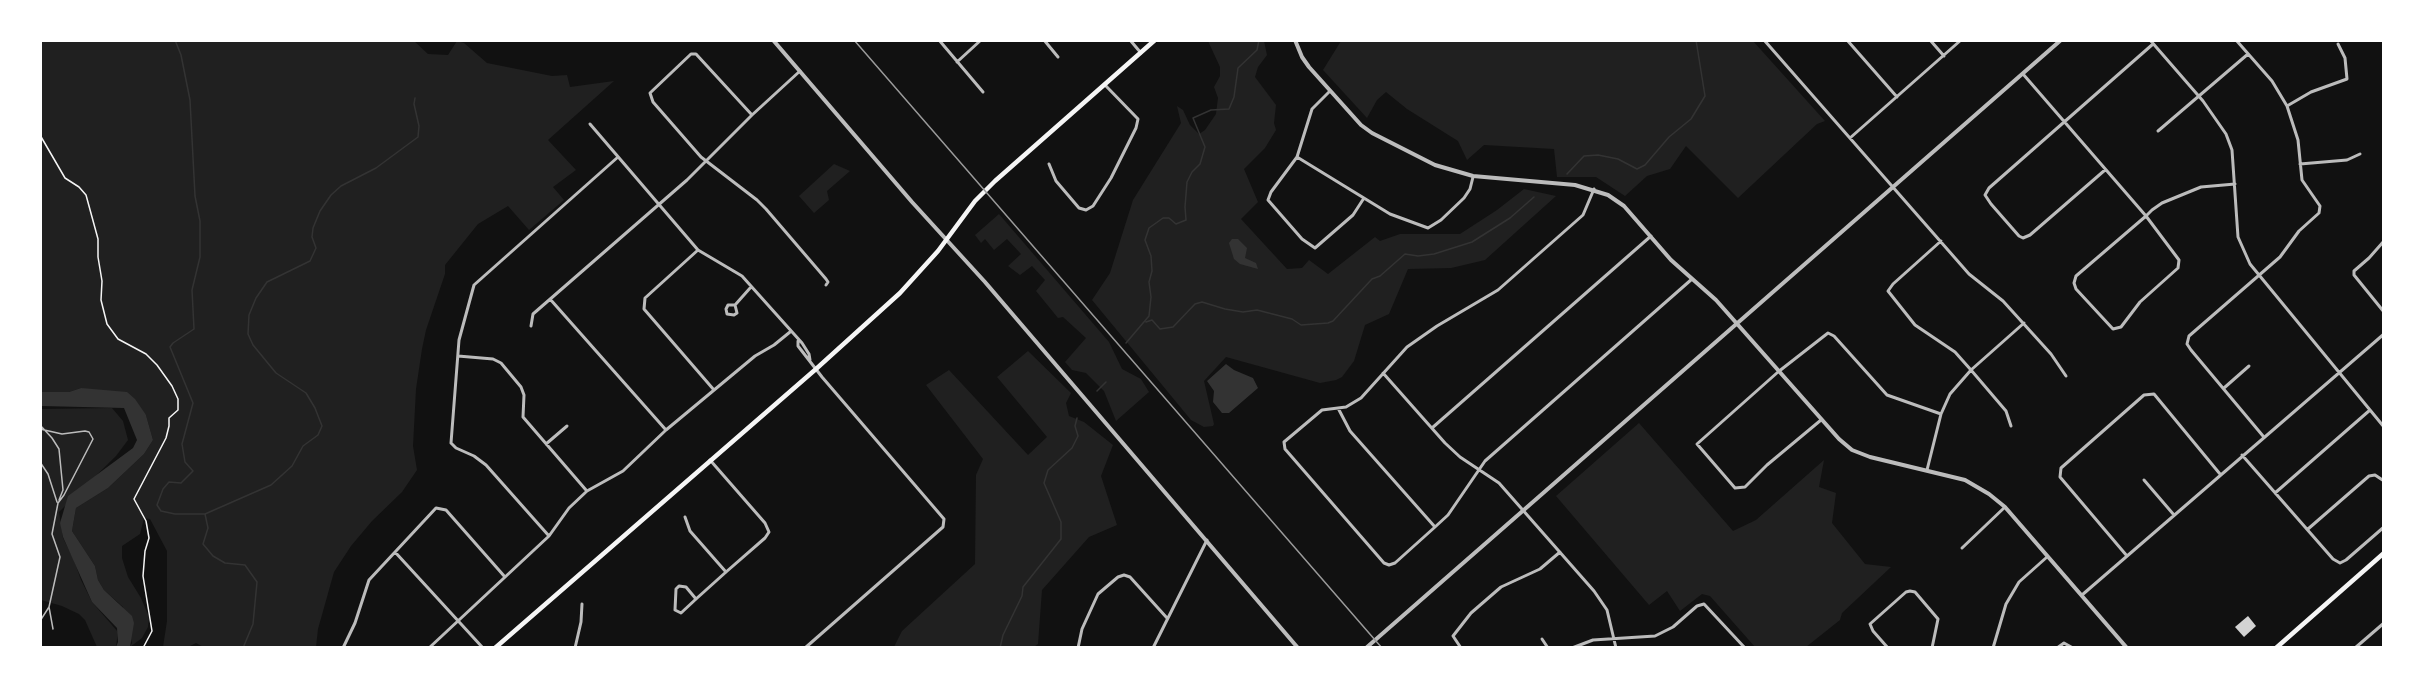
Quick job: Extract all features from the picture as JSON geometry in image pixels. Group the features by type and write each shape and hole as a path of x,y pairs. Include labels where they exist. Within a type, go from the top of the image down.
{"main road":[{"path":"495,648 900,293 938,251 975,201 994,181 1155,40"},
{"path":"2276,648 2384,553"}],"street":[{"path":"773,40 985,282 1298,648"},
{"path":"939,40 983,92"},
{"path":"957,62 981,40"},
{"path":"1044,40 1058,57"},
{"path":"1130,40 1141,53"},
{"path":"1295,40 1302,57 1361,125 1372,133 1435,165 1473,176 1575,185 1594,189 1624,206 1651,237 1736,323 1821,420 1852,450 1870,457 1965,480 1989,494 2005,507 2049,556 2127,648"},
{"path":"1764,40 1969,274 2003,301 2024,323 2066,376"},
{"path":"1847,40 1897,97"},
{"path":"1930,40 1944,56"},
{"path":"1849,138 1961,40"},
{"path":"1366,648 2061,40"},
{"path":"2150,40 2199,97 2226,134 2232,150 2238,237 2250,264 2384,427"},
{"path":"2236,40 2272,81 2288,106 2298,140 2302,180 2320,206 2319,213 2299,231 2280,257 2188,336 2187,344 2263,436"},
{"path":"2105,169 2030,235 2023,238 1990,204 1985,195 1989,188 2153,44"},
{"path":"2288,106 2311,92 2347,78 2345,58 2338,44"},
{"path":"752,115 696,54 691,54 650,93 653,102 707,161 757,200 826,279 828,282 826,285"},
{"path":"2158,131 2248,54"},
{"path":"531,326 533,314 707,161 800,71"},
{"path":"2023,74 2146,216 2179,260 2178,268 2140,302 2121,327 2113,329 2076,289 2074,283 2076,276 2146,216 2162,203 2201,187 2235,184"},
{"path":"1049,164 1056,181 1079,208 1086,210 1093,206 1111,178 1136,128 1138,119 1105,85"},
{"path":"1330,91 1316,104 1308,116 1297,157 1271,192 1268,200 1315,248 1353,215 1364,198"},
{"path":"590,124 698,250 742,276 809,354 816,369 944,519 943,527 805,648"},
{"path":"2300,164 2347,160 2360,154"},
{"path":"549,536 486,465 474,456 456,448 452,443 459,340 474,285 618,157"},
{"path":"1297,157 1390,213 1428,228 1441,220 1464,198 1470,189 1473,176"},
{"path":"1594,189 1583,215 1498,290 1419,338 1361,398 1346,407 1322,410 1284,442 1285,449 1384,563 1389,565 1395,563 1435,527 1448,515 1485,460 1692,279"},
{"path":"1432,428 1651,237"},
{"path":"2384,240 2354,271 2354,275 2384,312"},
{"path":"1941,242 1888,291 1915,325 1955,352 2006,411 2011,426"},
{"path":"698,250 645,298 644,309 714,390"},
{"path":"735,305 751,287"},
{"path":"550,299 666,430"},
{"path":"1927,470 1941,414 1950,394 1971,370 2024,323"},
{"path":"429,648 549,536 569,508 586,491 623,471 666,430 714,390 790,332"},
{"path":"1821,420 1745,486 1735,488 1697,444 1778,372 1828,333 1834,336 1887,395 1941,414"},
{"path":"2082,595 2263,436 2384,334"},
{"path":"458,356 494,359 501,363 521,387 524,395 524,417 586,491"},
{"path":"2224,388 2249,366"},
{"path":"1383,373 1452,450 1499,483 1594,591 1607,610 1616,648"},
{"path":"2127,556 2060,477 2061,468 2070,460 2145,395 2154,394 2220,474"},
{"path":"1338,408 1350,431 1435,527"},
{"path":"2275,493 2370,410"},
{"path":"546,444 567,426"},
{"path":"2242,455 2333,559 2340,562 2346,560 2384,527"},
{"path":"696,599 686,587 679,586 676,589 675,610 681,613 769,532 765,523 710,460"},
{"path":"2307,529 2369,476 2376,475 2384,481"},
{"path":"2144,480 2174,515"},
{"path":"1962,548 2005,507"},
{"path":"343,648 355,623 369,580 436,508 446,510 505,577"},
{"path":"685,517 690,531 726,572"},
{"path":"1153,648 1207,540"},
{"path":"395,552 483,648"},
{"path":"1461,648 1454,636 1471,613 1501,587 1540,569 1560,552"},
{"path":"1993,648 2006,604 2019,582 2049,556"},
{"path":"1078,648 1082,629 1098,594 1118,577 1124,575 1130,577 1167,618"},
{"path":"1887,648 1870,624 1905,591 1915,592 1938,619 1932,647"},
{"path":"575,648 581,622 582,604"},
{"path":"1572,648 1593,640 1641,638 1664,632 1697,606 1704,604 1745,648"},
{"path":"2355,648 2384,622"},
{"path":"1542,639 1548,648"},
{"path":"2057,648 2064,643 2073,648"}],"lane":[{"path":"40,425 59,449 63,490 52,534 60,557 49,607 40,621"},
{"path":"40,429 62,434 85,431 92,435 93,440 58,503"},
{"path":"40,462 48,474 58,503"},
{"path":"49,607 53,629"}],"path":[{"path":"40,135 65,178 79,187 86,195 98,239 102,281 101,300 107,324 118,339 146,354 157,365 178,399 178,410 169,418 166,438 134,498 146,521 149,537 145,551 143,576 152,631 143,648"}],"shaded area":[{"path":"413,40 428,54 448,55 457,41 464,43 487,63 552,76 567,75 570,87 614,81 548,140 576,170 553,187 564,200 529,230 508,206 478,224 445,265 445,274 426,330 416,389 413,446 417,470 402,492 372,521 351,546 334,572 318,629 316,647 205,648 196,643 188,647 163,647 167,621 167,551 150,519 144,518 140,534 122,546 122,558 128,577 149,617 148,627 142,638 130,647 132,643 123,607 104,590 98,580 95,566 72,531 76,508 108,488 144,454 153,440 146,415 81,388 69,392 41,392 40,41"},
{"path":"1208,41 1264,41 1267,55 1258,67 1255,77 1276,105 1274,123 1276,130 1265,148 1244,169 1258,202 1241,219 1287,269 1302,268 1309,260 1328,274 1375,237 1380,241 1400,234 1460,234 1524,189 1556,196 1485,260 1451,268 1408,269 1389,314 1365,325 1354,361 1342,377 1336,380 1320,383 1226,357 1204,381 1214,424 1204,427 1191,420 1092,300 1110,273 1133,200 1181,123 1177,106 1183,110 1190,125 1199,134 1205,130 1216,114 1218,98 1214,87 1220,76 1220,67"},
{"path":"1341,41 1753,41 1825,121 1817,124 1738,198 1686,146 1670,169 1647,176 1625,196 1596,177 1557,177 1554,149 1484,145 1467,160 1458,141 1407,109 1386,92 1377,100 1367,118 1323,70"},
{"path":"834,164 850,171 827,191 829,200 814,213 799,196"},
{"path":"999,214 1109,342 1122,369 1141,379 1149,392 1116,421 1104,391 1086,373 1072,370 1065,362 1086,338 1063,317 1058,318 1036,291 1045,280 1032,266 1020,275 1008,266 1021,254 1007,239 994,250 985,239 981,243 975,235"},
{"path":"1232,239 1238,239 1247,248 1245,258 1256,263 1258,269 1240,264 1234,259 1229,243"},
{"path":"1028,351 1071,393 1066,403 1069,416 1084,422 1113,445 1101,476 1117,525 1089,537 1042,590 1038,644 1034,647 894,647 902,631 975,564 976,475 983,459 926,385 949,370 1028,455 1047,437 997,377"},
{"path":"1226,364 1253,378 1258,388 1229,413 1222,413 1213,402 1214,391 1207,381"},
{"path":"81,388 127,392 146,415 153,440 144,454 108,488 76,508 72,531 95,566 98,580 104,590 132,616 134,623 130,647 116,647 117,628 92,602 63,537 60,523 68,496 133,448 137,440 124,408 41,406 41,392 69,392"},
{"path":"112,408 123,421 128,440 116,456 59,512 63,538 81,580 92,602 118,632 116,647 97,647 85,620 79,614 41,600 41,409"},
{"path":"1639,423 1733,531 1756,520 1824,460 1819,487 1836,493 1832,523 1865,564 1891,567 1842,613 1840,620 1806,647 1755,647 1710,596 1702,594 1680,611 1667,591 1649,605 1556,496"}],"building":[{"path":"2248,616 2256,626 2244,637 2235,627"}],"waterway":[{"path":"175,40 181,55 190,100 195,196 200,221 200,257 192,290 194,329 170,347 193,403 182,444 185,462 193,471 181,483 169,482 163,489 157,505 161,511 175,514 205,514 208,528 203,544 213,556 225,563 245,565 257,582 253,624 243,648"},
{"path":"1126,343 1149,316 1151,297 1149,282 1152,271 1151,256 1145,240 1149,228 1163,218 1169,218 1176,224 1186,220 1187,182 1192,172 1200,164 1205,147 1193,118 1211,110 1229,109 1234,97 1238,68 1257,50 1259,40"},
{"path":"1567,174 1584,156 1598,155 1618,159 1637,169 1645,165 1669,137 1691,119 1705,96 1696,40"},
{"path":"205,514 271,485 292,466 303,446 318,435 322,426 306,393 276,373 253,345 248,334 249,315 256,298 267,282 310,261 316,248 312,237 313,228 320,211 331,195 341,186 376,168 418,137 419,126 414,104 415,98"},
{"path":"1146,322 1152,320 1160,329 1173,327 1195,304 1202,302 1243,312 1257,310 1292,319 1301,325 1328,323 1333,321 1372,279 1380,276 1405,254 1418,256 1434,254 1472,242 1510,218 1534,197"},
{"path":"1097,391 1106,382"},
{"path":"1000,648 1003,635 1022,596 1023,587 1061,539 1061,522 1044,483 1048,470 1072,448 1078,436 1075,426 1077,418"}],"railway":[{"path":"854,40 1382,648"}]}
